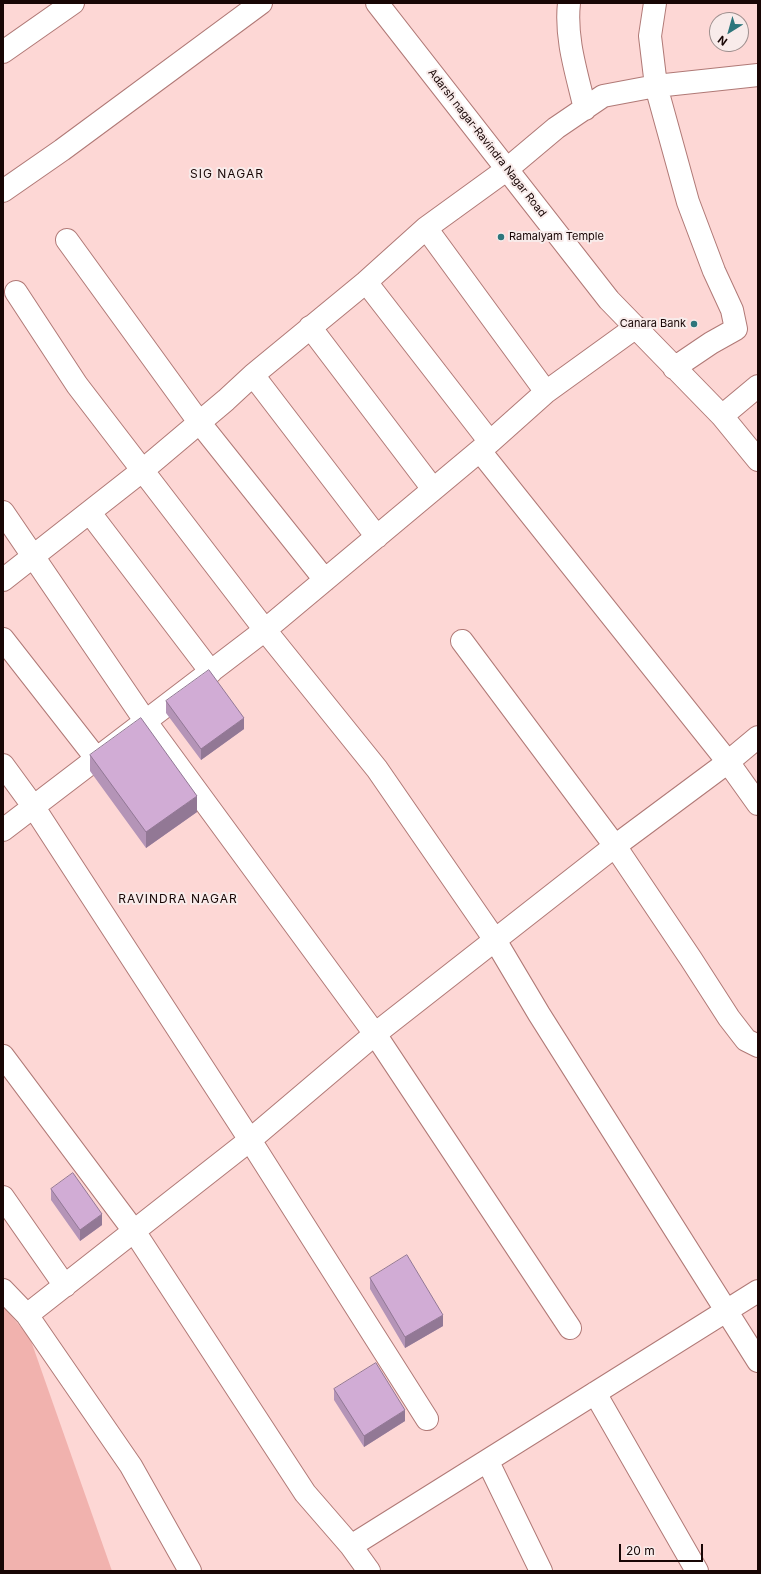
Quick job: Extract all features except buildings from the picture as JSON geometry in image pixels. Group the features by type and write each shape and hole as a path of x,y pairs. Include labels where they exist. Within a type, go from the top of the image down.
{"street":[{"path":"3,52 73,3"},
{"path":"3,191 62,150 261,3"},
{"name":"Adarsh nagar-Ravindra Nagar Road","path":"377,3 609,300 722,416 758,460"},
{"path":"569,3 567,17 570,45 585,108"},
{"path":"655,3 650,36 656,86 688,202 714,271 732,310 736,329 711,343 674,368"},
{"path":"3,580 143,470 200,422 253,374 366,282 426,228 506,170 556,128 585,108 603,96 656,86 758,75"},
{"path":"426,228 546,392"},
{"path":"67,240 200,422 325,580"},
{"path":"366,282 485,446 728,762 758,804"},
{"path":"16,292 77,385 265,630 377,769 495,940 632,1162 758,1361"},
{"path":"310,327 433,490"},
{"path":"3,830 265,630 485,446 546,392 636,327"},
{"path":"253,374 377,537"},
{"path":"722,416 758,386"},
{"path":"3,512 146,722 375,1034 570,1328"},
{"path":"90,513 211,672"},
{"path":"3,639 96,758"},
{"path":"462,642 615,846 729,1018 746,1040 758,1046"},
{"path":"27,1315 66,1286 250,1140 375,1034 615,846 728,762 758,737"},
{"path":"3,765 33,806 250,1140 427,1419"},
{"path":"3,1056 134,1231 305,1493 352,1546 369,1571"},
{"path":"3,1197 66,1286"},
{"path":"3,1290 27,1315 131,1466 190,1571"},
{"path":"352,1546 488,1462 726,1309 758,1291"},
{"path":"595,1393 697,1571"},
{"path":"488,1462 541,1571"}],"shaded area":[{"path":"3,1306 30,1338 112,1571 3,1571"}],"place":[{"name":"Ramalyam Temple","path":"501,237"},
{"name":"Canara Bank","path":"694,324"}],"district":[{"name":"SIG NAGAR","path":"227,174"},
{"name":"RAVINDRA NAGAR","path":"178,899"}]}
